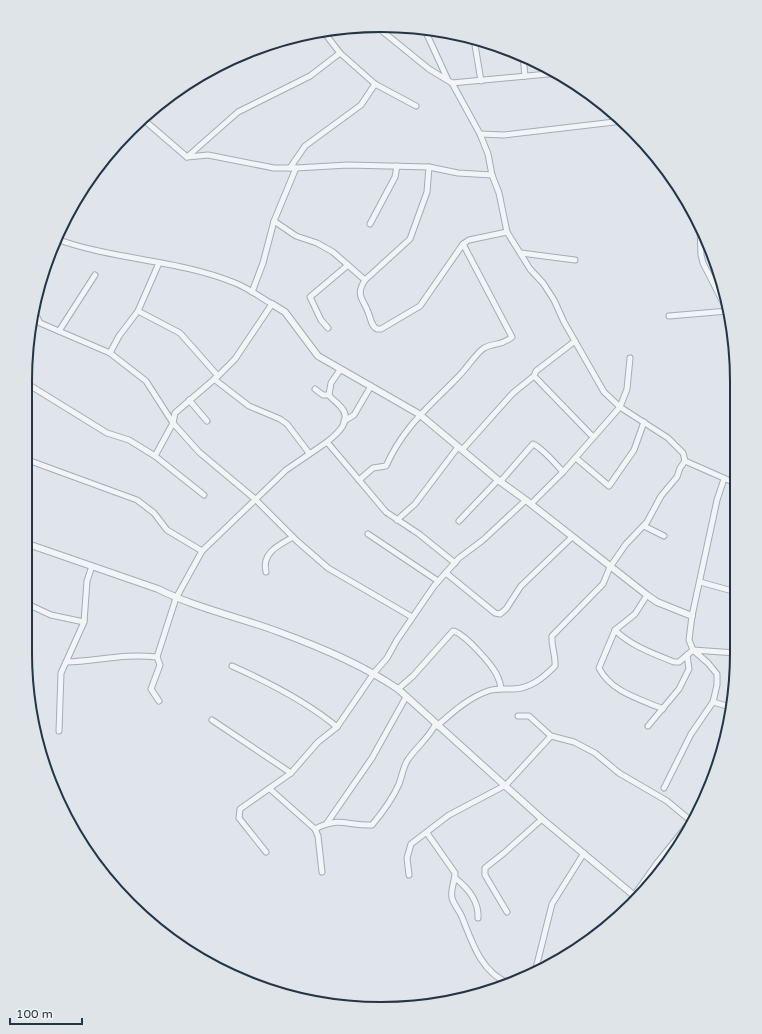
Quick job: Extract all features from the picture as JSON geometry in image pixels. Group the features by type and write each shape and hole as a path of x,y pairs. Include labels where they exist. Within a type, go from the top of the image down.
{"street":[{"path":"315,829 328,823 337,822 372,825 395,791 408,759 430,736 436,725 475,696 501,688 513,689 536,683 555,666 556,660 551,643 552,636 603,584 610,567 626,544 644,526 661,496 677,477 680,468 685,461 683,453 668,438 620,407 604,392 554,300 543,283 530,269 507,232 499,193 492,175 488,154 480,134 452,83 447,78 429,69 384,32"},
{"path":"427,35 447,78"},
{"path":"327,37 340,53 375,84 416,106"},
{"path":"475,45 481,81"},
{"path":"187,156 238,112 310,76 340,53"},
{"path":"524,63 525,76"},
{"path":"452,83 547,74"},
{"path":"252,292 263,262 274,221 293,168 305,146 361,105 375,84"},
{"path":"480,134 504,135 614,122"},
{"path":"147,123 187,156 208,155 274,168 348,165 429,166 458,173 492,175"},
{"path":"370,224 395,177 397,166"},
{"path":"429,166 427,192 410,239 365,280 360,291 361,300 368,310 373,327 381,329 420,306 463,244 469,240 507,232"},
{"path":"274,221 296,236 317,243 333,252 365,280"},
{"path":"700,240 700,255 719,294"},
{"path":"62,241 92,250 159,263 217,277 235,283 252,292 284,312 318,356 419,414 499,481 529,502 646,595 657,602 692,616"},
{"path":"359,480 372,468 386,466 394,448 419,414 457,378 484,348 503,344 512,337 463,244"},
{"path":"521,253 575,260"},
{"path":"110,353 119,336 138,311 159,263"},
{"path":"328,328 321,320 310,297 348,265"},
{"path":"59,331 95,275"},
{"path":"155,456 173,423 175,413 235,359 272,304"},
{"path":"138,311 180,333 216,377 249,406 280,419 286,424 309,453"},
{"path":"669,316 723,312"},
{"path":"38,318 40,322 110,353 146,381 173,423 199,452 255,499 293,537 328,568 412,617"},
{"path":"397,520 415,504 460,449 513,393 534,376 536,371 575,341"},
{"path":"266,852 239,818 238,814 240,809 291,773 318,742 337,727 374,673 387,658 412,617 438,581 455,563 564,472 593,437 610,421 620,407 627,389 630,358"},
{"path":"340,370 329,389 329,394 344,411 354,415"},
{"path":"534,376 593,437"},
{"path":"344,421 354,415 372,386"},
{"path":"32,387 107,433 129,440 155,456 204,495"},
{"path":"315,389 323,396 329,394"},
{"path":"189,400 206,421"},
{"path":"159,701 151,690 160,665 157,657 176,598 202,551 286,470 327,442 343,428 344,411"},
{"path":"576,458 609,486 634,450 644,422"},
{"path":"327,442 386,512 419,534 455,563"},
{"path":"459,521 533,444 539,446 542,452 564,472"},
{"path":"32,461 137,500 154,513 167,530 202,551"},
{"path":"685,461 730,481"},
{"path":"664,788 691,734 714,702 717,674 708,663 693,650 689,640 692,616 717,500 724,479"},
{"path":"644,526 664,536"},
{"path":"368,534 438,581"},
{"path":"266,572 264,566 266,558 276,546 293,537"},
{"path":"446,573 496,613 500,614 522,586 572,537"},
{"path":"32,545 158,589 176,598 279,632 374,673 398,689 436,725 506,785 542,819 633,894"},
{"path":"59,731 61,673 84,622 88,581 92,566"},
{"path":"700,582 730,590"},
{"path":"646,595 635,614 615,630 598,668 601,674 618,689 663,709"},
{"path":"32,606 51,615 84,622"},
{"path":"615,630 623,638 635,645 674,662 679,662 693,650 730,653"},
{"path":"398,689 413,676 453,631 459,633 481,655 494,671 501,688"},
{"path":"66,662 85,662 128,655 157,657"},
{"path":"648,726 679,688 689,669 687,655"},
{"path":"232,666 281,690 337,727"},
{"path":"328,823 372,758 406,697"},
{"path":"714,702 726,706"},
{"path":"518,716 529,716 551,736 574,742 595,753 619,774 667,801 689,817"},
{"path":"212,720 291,773"},
{"path":"409,875 407,864 408,852 411,844 449,816 506,785 551,736"},
{"path":"270,789 315,829 318,836 322,872"},
{"path":"507,912 486,875 485,868 542,819"},
{"path":"427,833 453,870 455,878 452,897 462,916 476,952 485,966 501,980"},
{"path":"649,875 657,863 673,844"},
{"path":"537,965 552,904 584,853"},
{"path":"455,878 466,887 478,908 478,918"}]}
